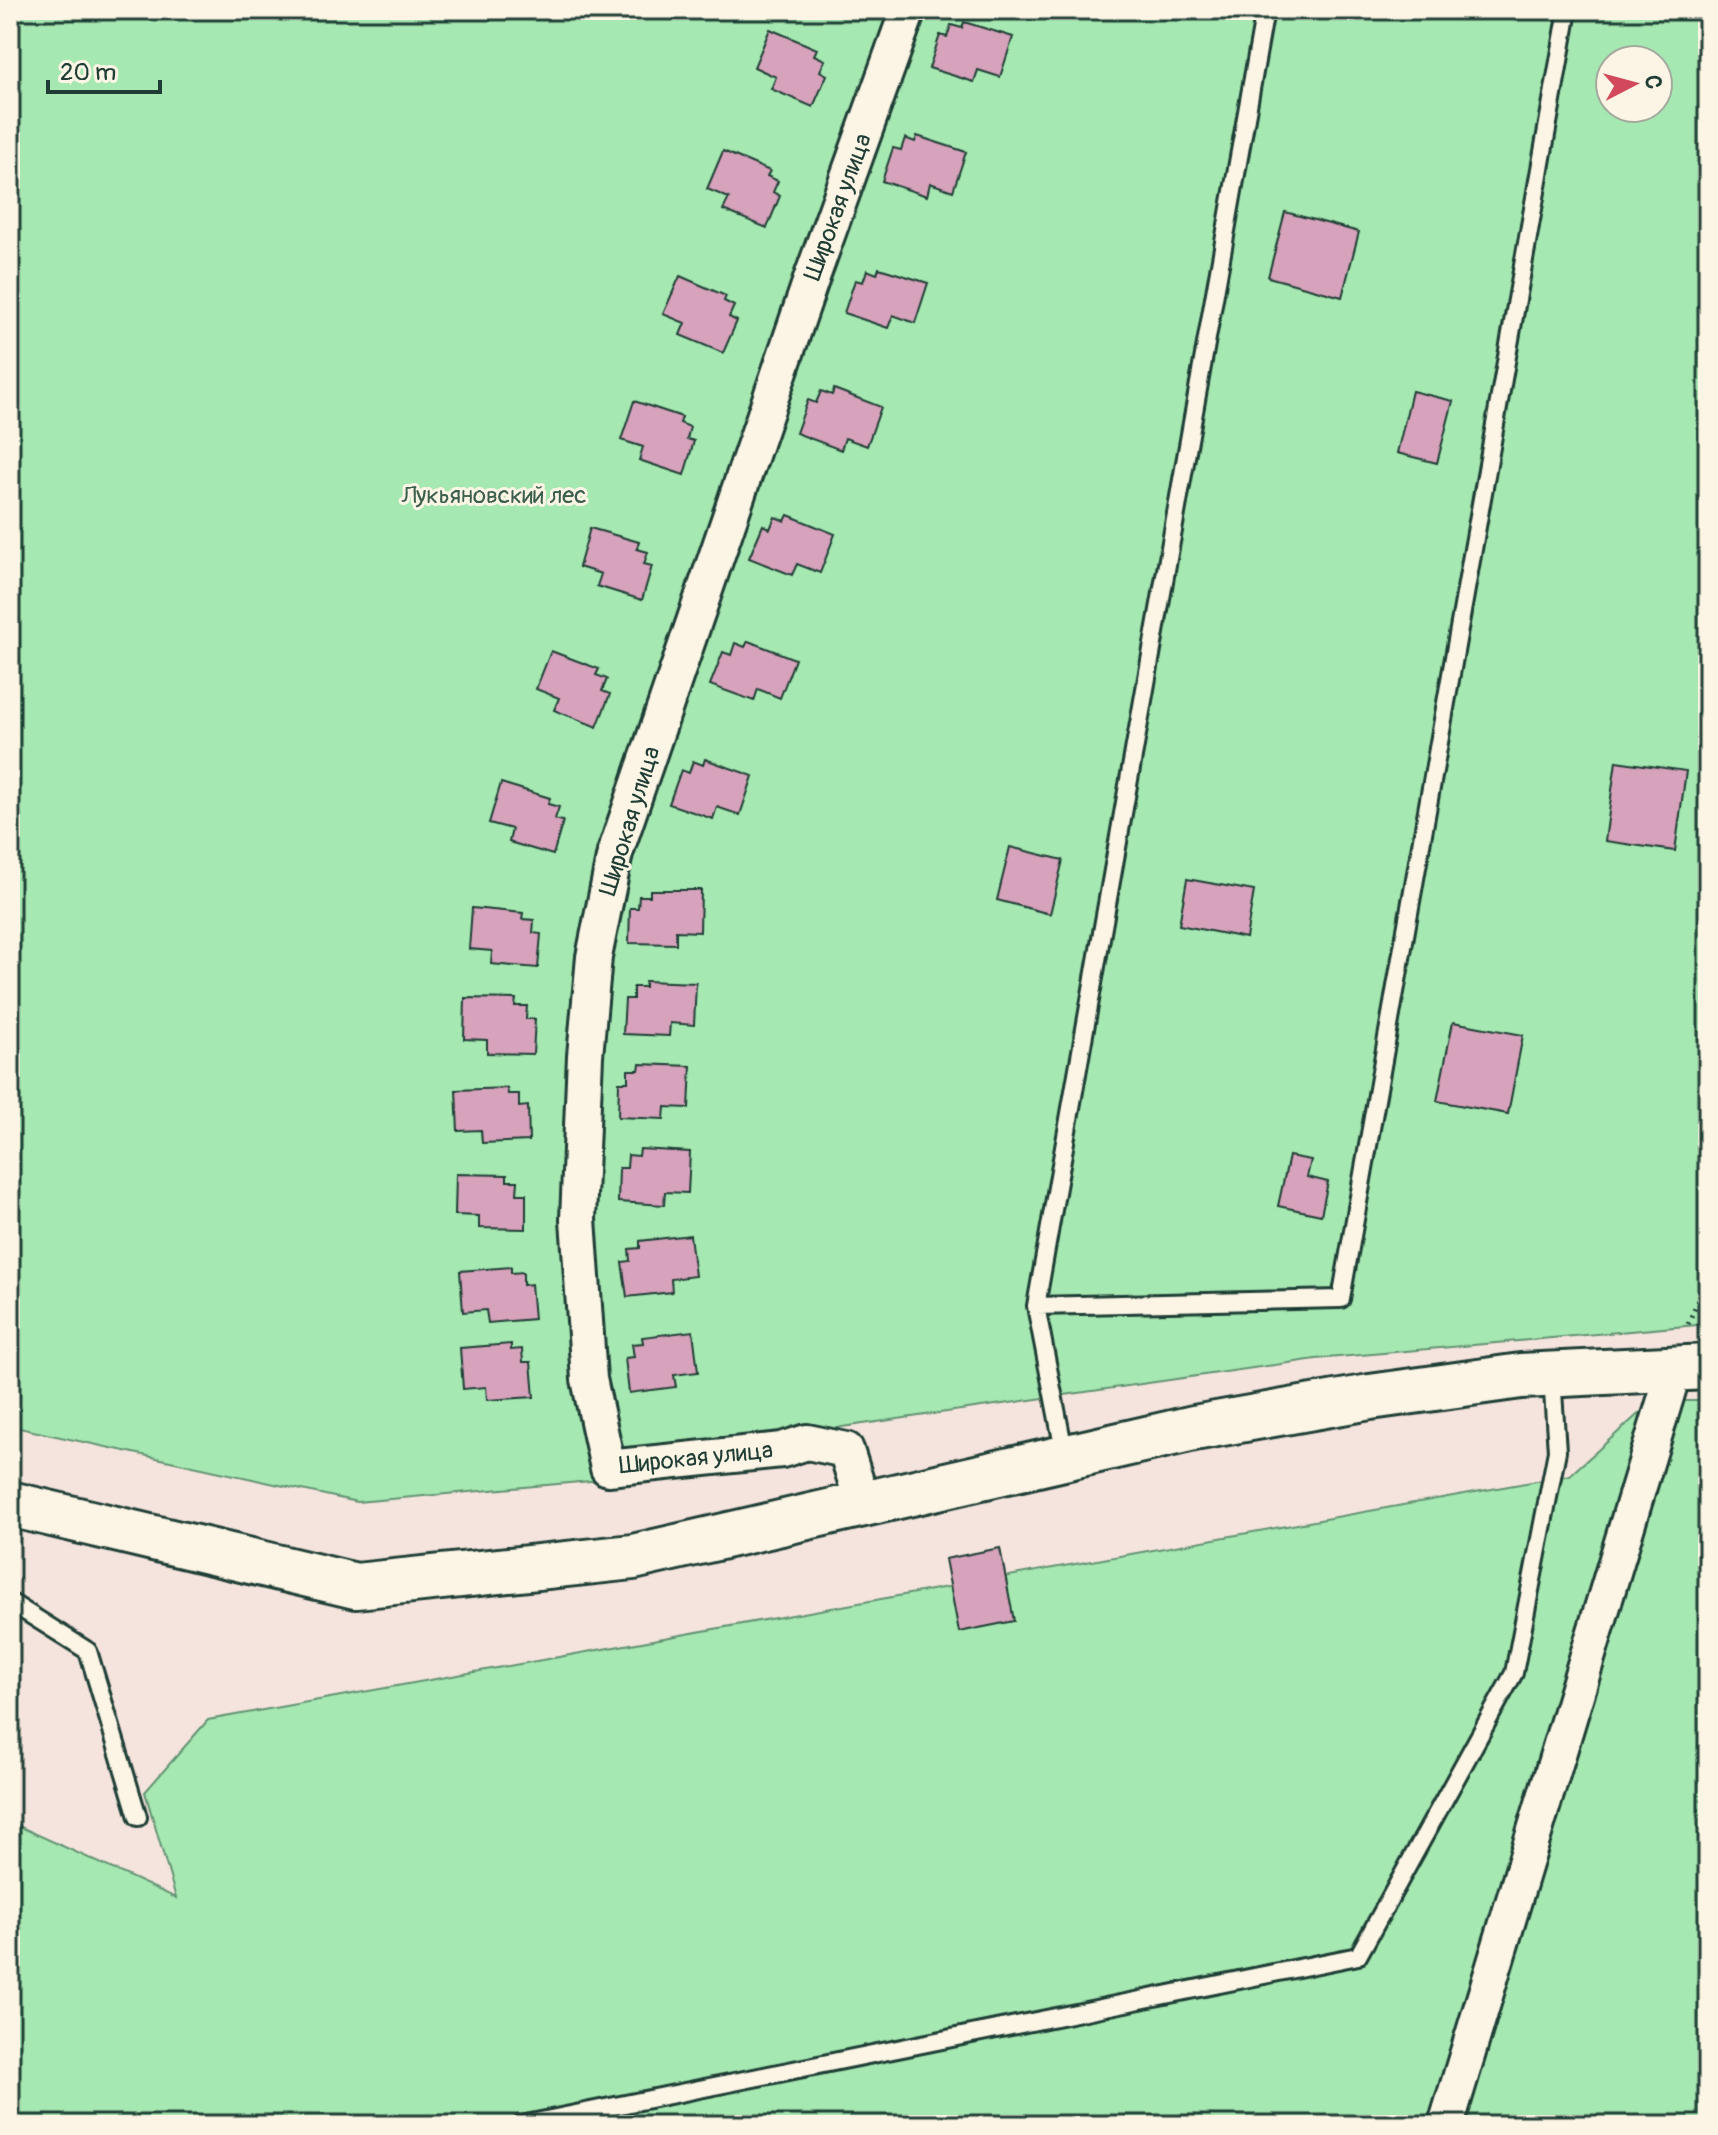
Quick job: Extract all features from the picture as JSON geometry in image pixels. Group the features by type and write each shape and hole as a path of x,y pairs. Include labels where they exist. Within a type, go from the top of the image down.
{"main road":[{"path":"10,1504 356,1586 633,1557 1194,1428 1370,1397 1521,1376 1692,1367"}],"street":[{"name":"Широкая улица","path":"863,1504 846,1450 807,1442 782,1450 608,1468 589,1379 578,1219 585,1056 594,957 615,853 812,277 908,10"},
{"path":"1446,2125 1692,1367"}],"lane":[{"path":"1065,1458 1036,1306 1265,10"},
{"path":"1036,1306 1341,1299 1568,10"},
{"path":"521,2125 1358,1956 1514,1673 1557,1451 1551,1375"},
{"path":"10,1602 88,1651 138,1817"}],"path":[{"path":"1688,1324 1708,1276"}],"green space":[{"name":"Лукьяновский лес","path":"10,10 1708,10 1708,1324 1316,1359 842,1427 647,1476 357,1502 10,1426"},
{"path":"1653,1401 1708,1401 1708,2125 10,2125 10,1822 176,1898 145,1792 208,1720 1570,1475"}],"building":[{"path":"964,22 1013,37 1000,77 978,70 974,82 929,68 940,35 947,37 951,25 962,28"},
{"path":"770,29 817,49 814,55 825,60 820,71 827,75 813,107 771,89 776,77 754,67"},
{"path":"917,136 966,152 953,191 930,183 927,196 882,181 893,148 901,150 905,138 915,142"},
{"path":"723,151 770,171 767,176 778,181 773,192 780,196 767,228 723,210 729,198 707,189"},
{"path":"1285,212 1359,232 1342,297 1268,277"},
{"path":"879,268 928,283 915,323 893,315 888,328 844,313 855,280 863,282 867,270 877,274"},
{"path":"680,276 726,296 724,301 734,306 729,317 737,321 723,353 680,335 685,323 663,314"},
{"path":"834,389 881,407 867,446 845,438 841,450 796,433 808,400 816,403 821,391 832,395"},
{"path":"1412,391 1453,401 1437,463 1397,453"},
{"path":"634,401 682,417 680,423 690,427 687,439 694,441 684,475 639,460 643,447 621,440"},
{"path":"788,515 835,534 820,573 797,564 792,575 749,558 763,525 770,529 775,517 785,521"},
{"path":"590,528 639,542 637,549 648,552 644,564 652,566 642,600 597,586 601,574 579,567"},
{"path":"748,641 795,659 780,698 758,689 754,701 710,685 723,652 731,655 735,643 745,647"},
{"path":"551,651 599,669 596,675 607,679 602,691 610,694 597,727 554,710 559,698 536,689"},
{"path":"705,759 753,776 740,815 717,807 713,819 669,804 681,770 689,773 693,761 703,765"},
{"path":"1616,761 1686,771 1675,851 1605,841"},
{"path":"501,783 550,798 548,804 559,807 555,819 563,821 553,855 509,842 512,829 489,823"},
{"path":"1010,847 1063,860 1050,914 997,900"},
{"path":"1187,879 1254,891 1246,938 1179,925"},
{"path":"650,890 701,890 700,932 676,931 676,944 629,943 630,908 638,908 639,896 650,896"},
{"path":"472,908 523,913 522,919 534,920 533,933 541,934 538,968 491,964 492,951 469,949"},
{"path":"645,981 696,983 694,1025 670,1023 669,1036 623,1034 625,999 633,999 633,987 645,987"},
{"path":"465,998 516,999 515,1006 527,1006 526,1019 535,1019 533,1054 487,1053 487,1040 464,1039"},
{"path":"1453,1022 1523,1035 1508,1114 1437,1101"},
{"path":"640,1064 691,1066 689,1108 665,1107 664,1119 618,1117 619,1082 628,1082 628,1070 639,1070"},
{"path":"507,1088 508,1094 519,1094 519,1107 528,1106 529,1141 482,1143 481,1130 458,1131 456,1090"},
{"path":"640,1149 690,1152 688,1193 665,1192 664,1205 618,1202 619,1168 627,1168 628,1155 639,1156"},
{"path":"1289,1156 1311,1160 1307,1177 1328,1182 1321,1215 1278,1206"},
{"path":"456,1174 507,1175 507,1181 518,1181 517,1194 526,1194 526,1229 479,1228 479,1216 455,1215"},
{"path":"690,1235 695,1276 671,1279 672,1292 627,1297 622,1262 630,1261 629,1249 640,1248 640,1241"},
{"path":"511,1267 511,1273 523,1272 523,1285 531,1284 534,1319 488,1323 486,1310 463,1312 460,1271"},
{"path":"693,1331 698,1372 674,1375 676,1387 629,1393 625,1358 634,1357 632,1344 643,1343 642,1337"},
{"path":"511,1344 511,1350 522,1349 523,1362 531,1362 534,1397 487,1400 486,1387 463,1389 460,1348"},
{"path":"1000,1548 1014,1621 959,1632 945,1559"}]}
